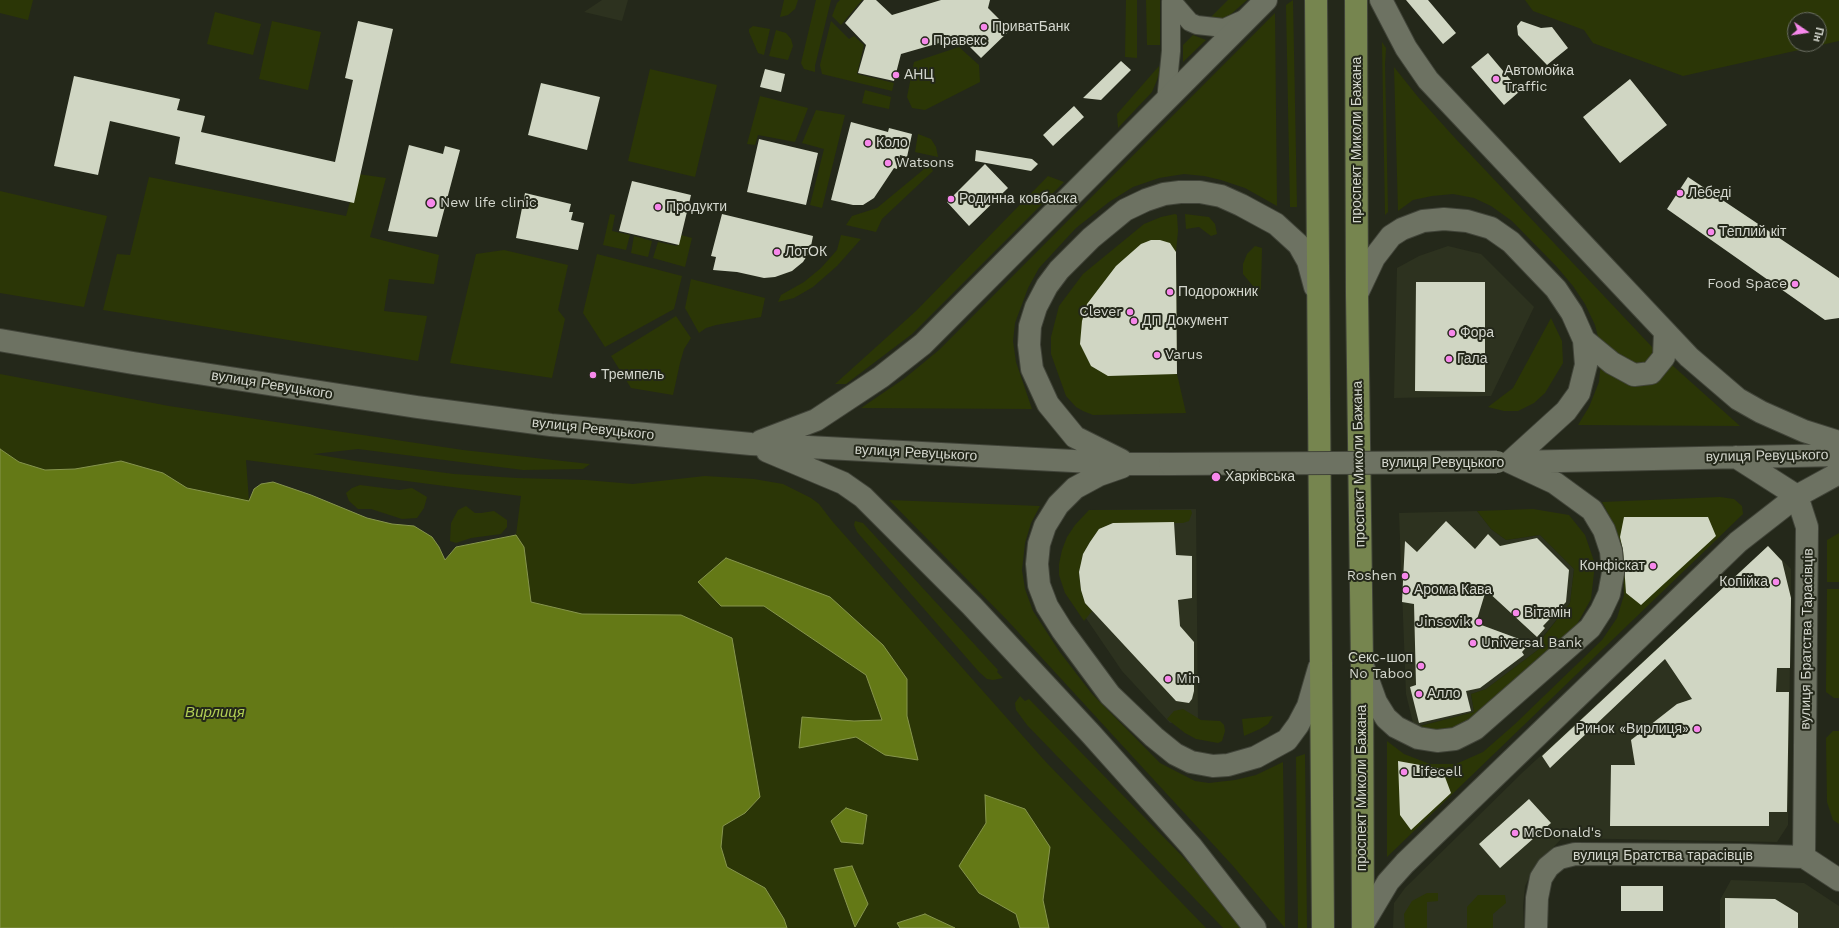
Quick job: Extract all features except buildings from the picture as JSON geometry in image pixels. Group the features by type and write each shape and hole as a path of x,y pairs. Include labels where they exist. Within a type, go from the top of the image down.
{"highway":[{"path":"1316,0 1317,293 1323,928"},
{"name":"проспект Миколи Бажана","path":"1356,0 1357,294 1362,663 1363,926"}],"street":[{"path":"1171,0 1190,22 1212,28 1224,28 1259,8"},
{"path":"1166,101 1171,51 1171,0"},
{"path":"1380,0 1406,48 1428,80 1689,358 1738,399 1761,412 1797,428 1839,442"},
{"path":"751,444 816,420 881,377 923,344 1259,8"},
{"path":"1130,464 1075,437 1048,404 1032,370 1029,345 1030,326 1036,307 1047,286 1059,270 1091,238 1126,210 1158,196 1180,192 1200,192 1221,196 1276,224 1299,245 1308,261 1317,293"},
{"path":"1357,294 1374,258 1391,236 1402,229 1423,220 1444,219 1468,221 1491,228 1511,242 1556,289 1572,313 1584,340 1586,365 1579,393 1566,411 1503,462 1555,483 1592,510 1604,530 1611,551 1612,573 1609,594 1601,611 1590,628 1475,729 1455,738 1438,741 1418,738 1396,727 1386,718 1376,702 1362,663"},
{"path":"1584,340 1612,364 1634,375 1651,373 1664,357 1665,332"},
{"name":"вулиця Ревуцького","path":"0,340 133,363 425,408 551,425 751,444 1130,464 1503,462 1839,455"},
{"path":"751,444 843,483 863,497 972,606 1091,734 1191,846 1255,928"},
{"path":"1736,456 1797,496"},
{"path":"1130,464 1099,475 1075,488 1058,505 1045,526 1038,544 1037,564 1039,586 1047,606 1062,630 1110,695 1154,738 1175,754 1191,762 1213,766 1228,765 1256,757 1287,740 1298,725 1308,706 1321,661"},
{"path":"1363,926 1388,882 1405,863 1738,542 1797,496 1839,473"},
{"name":"вулиця Братства Тарасівців","path":"1797,496 1807,526 1808,544 1804,857"},
{"name":"вулиця Братства тарасівців","path":"1536,928 1537,898 1541,878 1548,867 1558,858 1575,854 1804,857"},
{"path":"1804,857 1839,880"}],"shaded area":[{"path":"0,0 33,0 28,20 0,13"},
{"path":"602,0 628,0 622,21 584,12"},
{"path":"784,0 798,0 795,9 788,15 780,17"},
{"path":"816,0 831,0 815,66 815,72 804,69 801,63"},
{"path":"840,0 862,0 841,25 832,16 837,3"},
{"path":"1126,0 1137,0 1137,58 1125,57"},
{"path":"1146,0 1160,0 1160,45 1147,45"},
{"path":"1228,0 1247,0 1230,15 1222,19 1210,18"},
{"path":"1293,0 1297,207 1290,207 1286,5"},
{"path":"1525,0 1839,0 1839,41 1827,44 1827,12 1787,12 1787,52 1790,52 1683,76 1593,43 1584,30 1533,11"},
{"path":"215,12 261,24 253,55 207,44"},
{"path":"1275,13 1277,206 1245,188 1204,176 1184,174 1159,178 1133,187 1109,202 1076,228 1039,268 1028,288 1015,323 1013,341 1016,362 1032,409 861,408 905,378 939,350"},
{"path":"272,21 321,32 308,90 259,79"},
{"path":"831,21 849,39 854,36 864,45 857,74 894,83 892,91 822,74 820,65"},
{"path":"753,26 770,29 764,55 758,53 749,32 749,29"},
{"path":"776,30 786,33 791,39 793,46 788,60 769,56"},
{"path":"1193,35 1206,40 1183,62 1183,45"},
{"path":"1382,42 1386,48 1388,212 1385,215"},
{"path":"959,47 979,65 980,82 925,110 912,108 907,97 914,62"},
{"path":"1159,66 1160,70 1152,92 1118,128 1117,114"},
{"path":"1394,67 1418,97 1454,137 1653,348 1740,426 1578,425 1589,407 1599,382 1602,352 1595,325 1585,304 1573,286 1557,267 1512,221 1491,206 1474,198 1453,194 1432,196 1413,200 1398,211"},
{"path":"650,69 717,85 695,177 628,161"},
{"path":"865,90 891,97 889,109 862,103"},
{"path":"760,96 808,108 795,142 758,135 755,145 747,144"},
{"path":"816,110 845,115 822,208 810,205 824,149 802,143"},
{"path":"918,134 931,139 936,147 938,157 915,152"},
{"path":"929,165 933,171 882,219 876,232 846,225 852,216 877,208"},
{"path":"358,174 386,178 370,237 439,255 434,284 389,279 384,311 427,316 418,361 103,310 117,254 130,255 149,177 346,216"},
{"path":"1048,176 1064,182 912,334 846,384 835,384 916,311"},
{"path":"0,191 107,216 84,307 0,293"},
{"path":"610,214 615,215 612,231 630,235 626,250 603,245"},
{"path":"1175,214 1177,215 1178,231 1176,252 1177,374 1186,413 1093,415 1083,411 1076,407 1066,396 1051,354 1051,337 1059,306 1083,274 1144,224 1161,217"},
{"path":"1185,214 1209,217 1215,224 1217,234 1211,236 1199,227 1186,229"},
{"path":"681,235 692,238 685,267 653,258 658,242 677,246"},
{"path":"841,235 861,239 837,266 813,287 794,298 778,302 781,295 804,282 821,268 837,250"},
{"path":"634,236 652,241 648,257 631,253"},
{"path":"1255,246 1262,248 1261,289 1258,292 1243,274 1243,264 1247,254"},
{"path":"1448,246 1481,254 1534,307 1491,396 1394,398 1397,268 1419,256"},
{"path":"504,250 568,265 558,310 565,319 552,378 450,363 476,254"},
{"path":"597,254 682,276 674,309 605,347 583,313"},
{"path":"691,279 765,298 761,317 716,325 706,328 699,333 685,308"},
{"path":"676,316 691,338 684,349 673,395 631,388 611,356"},
{"path":"1551,318 1562,341 1563,363 1545,393 1534,403 1518,411 1504,411 1488,407 1513,388"},
{"path":"0,374 169,406 463,450 590,464 583,469 523,470 358,449 313,454 355,461 454,474 517,478 586,480 633,484 705,476 754,479 783,484 811,498 819,504 832,521 1045,761 1206,928 768,928 735,872 726,867 719,845 721,842 723,826 737,818 604,623 531,602 524,547 516,535 521,496 246,460 249,501 187,488 163,473 121,461 75,469 45,470 19,462 0,449"},
{"path":"360,485 399,490 412,488 427,497 424,508 417,518 402,519 371,509 358,509 349,501 346,493 352,488"},
{"path":"1720,497 1734,499 1742,506 1743,514 1387,857 1387,741 1404,754 1430,764 1456,764 1483,752 1515,724 1602,640 1617,618 1624,595 1620,549 1613,523 1602,502"},
{"path":"889,500 1040,506 1031,523 1025,543 1022,570 1025,589 1033,611 1059,651 1092,694 1160,763 1195,781 1209,783 1235,780 1256,775 1283,762 1285,928 1233,866 1008,621"},
{"path":"466,506 475,513 494,511 507,520 507,527 501,534 471,538 456,543 450,541 451,523 458,510"},
{"path":"1196,509 1198,722 1170,723 1122,671 1073,599 1089,510"},
{"path":"1533,509 1569,515 1585,535 1595,564 1591,599 1571,635 1459,728 1435,731 1420,726 1474,712 1471,694 1486,689 1543,646 1540,641 1570,603 1574,569 1540,535 1506,540 1491,529 1477,511"},
{"path":"1089,510 1191,510 1192,513 1189,521 1183,523 1113,523 1099,529 1083,554 1079,573 1081,590 1085,603 1092,611 1084,621 1065,593 1059,575 1059,564 1067,537 1075,525"},
{"name":"Jinsovik","path":"1477,511 1491,529 1506,540 1540,535 1574,569 1570,603 1540,640 1543,646 1486,689 1471,694 1474,712 1414,727 1406,694 1399,513"},
{"path":"855,521 863,523 998,670 997,672 1003,678 993,680 987,679 979,672 857,532 854,525"},
{"path":"1839,533 1839,582 1827,582 1827,540"},
{"path":"1768,546 1791,569 1788,825 1777,842 1562,838 1534,868 1525,886 1523,906 1524,928 1393,928 1394,903 1405,888 1523,772"},
{"path":"1827,589 1839,589 1839,698 1834,698 1826,692"},
{"path":"1020,696 1025,701 1029,699 1184,858 1219,897 1243,928 1223,928 1027,725 1016,710 1015,703"},
{"path":"1183,709 1201,720 1220,721 1224,725 1225,731 1222,741 1218,743 1196,739 1185,733 1167,719 1174,711"},
{"path":"1273,716 1268,724 1244,736 1242,719"},
{"path":"1833,731 1839,731 1839,824 1833,820 1827,802 1826,738"},
{"path":"1305,754 1307,928 1298,928 1296,757"},
{"path":"1731,880 1804,883 1839,906 1839,928 1720,928 1720,900"},
{"path":"1427,893 1438,893 1438,901 1427,902 1427,928 1405,928 1404,914 1412,901"},
{"path":"1478,895 1505,895 1506,903 1493,914 1493,928 1467,928 1467,907"}],"water":[{"name":"Вирлиця","path":"0,449 19,462 45,470 75,469 121,461 163,473 187,488 249,501 254,489 261,484 273,482 311,495 367,518 392,524 414,526 432,537 445,560 456,547 516,535 524,547 531,602 582,614 681,615 732,638 760,797 745,813 723,826 721,847 727,867 765,888 784,919 787,928 0,928"},
{"path":"726,558 830,597 883,645 907,679 907,716 918,760 885,755 856,737 799,748 802,717 854,721 882,720 866,675 764,606 721,606 698,582"},
{"path":"985,795 1025,809 1050,847 1043,900 1049,928 1020,928 1016,914 979,893 959,866 986,823"},
{"path":"846,808 867,815 863,844 841,842 831,821"},
{"path":"852,866 868,904 855,927 834,869"},
{"path":"925,914 955,928 900,928 897,923"}],"place":[{"name":"ПриватБанк","path":"984,27"},
{"name":"Правекс","path":"925,41"},
{"name":"АНЦ","path":"896,75"},
{"name":"Автомойка Traffic","path":"1496,79"},
{"name":"Коло","path":"868,143"},
{"name":"Watsons","path":"888,163"},
{"name":"Лебеді","path":"1680,193"},
{"name":"Родинна ковбаска","path":"951,199"},
{"name":"New life clinic","path":"431,203"},
{"name":"Продукти","path":"658,207"},
{"name":"Теплий кіт","path":"1711,232"},
{"name":"ЛотОК","path":"777,252"},
{"name":"Food Space","path":"1795,284"},
{"name":"Подорожник","path":"1170,292"},
{"name":"Clever","path":"1130,312"},
{"name":"ДП Документ","path":"1134,321"},
{"name":"Фора","path":"1452,333"},
{"name":"Varus","path":"1157,355"},
{"name":"Гала","path":"1449,359"},
{"name":"Тремпель","path":"593,375"},
{"name":"Харківська","path":"1216,477"},
{"name":"Конфіскат","path":"1653,566"},
{"name":"Roshen","path":"1405,576"},
{"name":"Копійка","path":"1776,582"},
{"name":"Арома Кава","path":"1406,590"},
{"name":"Вітамін","path":"1516,613"},
{"name":"Jinsovik","path":"1479,622"},
{"name":"Universal Bank","path":"1473,643"},
{"name":"Секс-шоп No Taboo","path":"1421,666"},
{"name":"Min","path":"1168,679"},
{"name":"Алло","path":"1419,694"},
{"name":"Ринок «Вирлиця»","path":"1697,729"},
{"name":"Lifecell","path":"1404,772"},
{"name":"McDonald's","path":"1515,833"}]}
